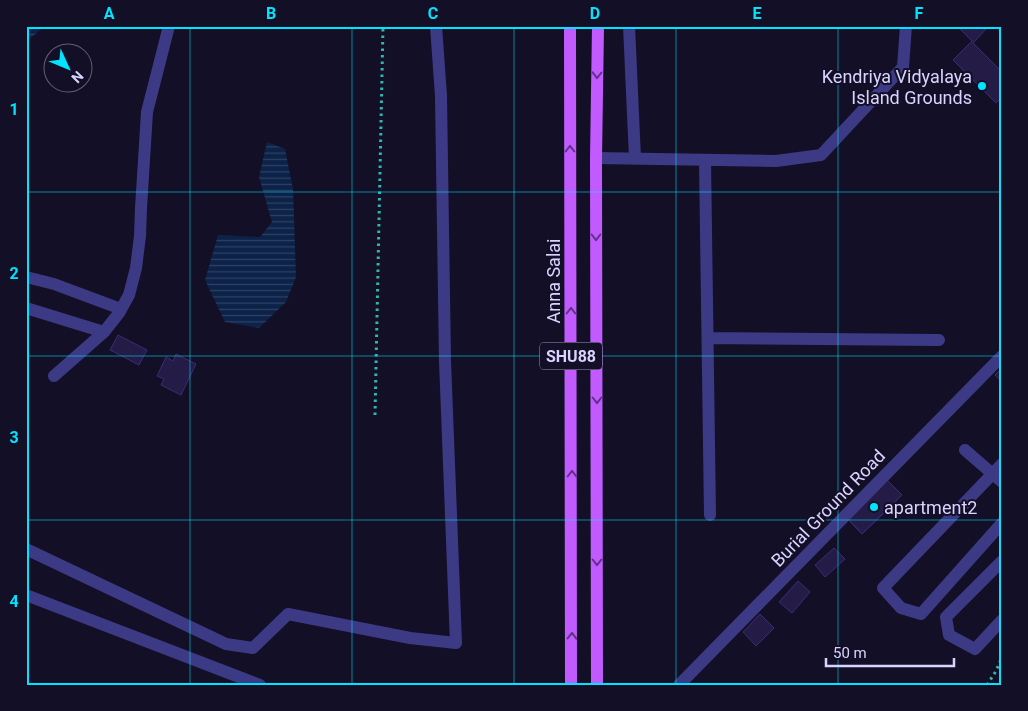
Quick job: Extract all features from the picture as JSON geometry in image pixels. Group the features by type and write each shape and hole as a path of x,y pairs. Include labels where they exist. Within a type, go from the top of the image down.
{"main road":[{"name":"Anna Salai","path":"570,26 571,685"},
{"name":"SHU88","path":"597,685 596,158 598,26"}],"street":[{"path":"54,376 104,332 129,295 136,268 140,236 148,112 169,26"},
{"path":"26,549 226,644 253,648 288,614 410,638 456,643 445,361 441,96 436,26"},
{"path":"629,26 635,158"},
{"path":"596,158 776,161 821,155 903,67 906,26"},
{"path":"706,160 710,515"},
{"path":"26,277 54,284 121,309"},
{"path":"26,308 104,332"},
{"path":"708,338 939,340"},
{"name":"Burial Ground Road","path":"679,685 1002,356"},
{"path":"965,450 997,478"},
{"path":"1002,464 997,478 883,588 901,608 921,614 1002,523"},
{"path":"1002,561 946,617 948,635 975,649 1002,620"},
{"path":"26,596 260,685"}],"path":[{"path":"375,416 383,26"},
{"path":"987,685 1002,657"}],"water":[{"path":"26,26 45,26 26,42"},
{"path":"267,142 285,149 293,189 296,277 286,302 259,328 225,322 205,280 218,235 260,237 272,222 259,177"}],"building":[{"path":"957,26 989,26 973,43 1002,72 1002,97 996,103 953,60 972,41"},
{"path":"118,335 147,350 139,365 110,350"},
{"path":"176,354 196,364 181,395 161,385 164,379 157,376 166,357 173,361"},
{"path":"1002,368 1002,382 995,375"},
{"name":"apartment2","path":"886,479 902,495 862,534 847,518"},
{"name":"apartment2","path":"886,479 902,495 862,534 847,518"},
{"path":"834,548 845,559 825,577 815,565"},
{"path":"798,581 810,592 792,613 779,602"},
{"path":"760,614 774,628 756,646 743,632"}],"place":[{"name":"Kendriya Vidyalaya Island Grounds","path":"982,86"},
{"name":"apartment2","path":"874,507"}]}
